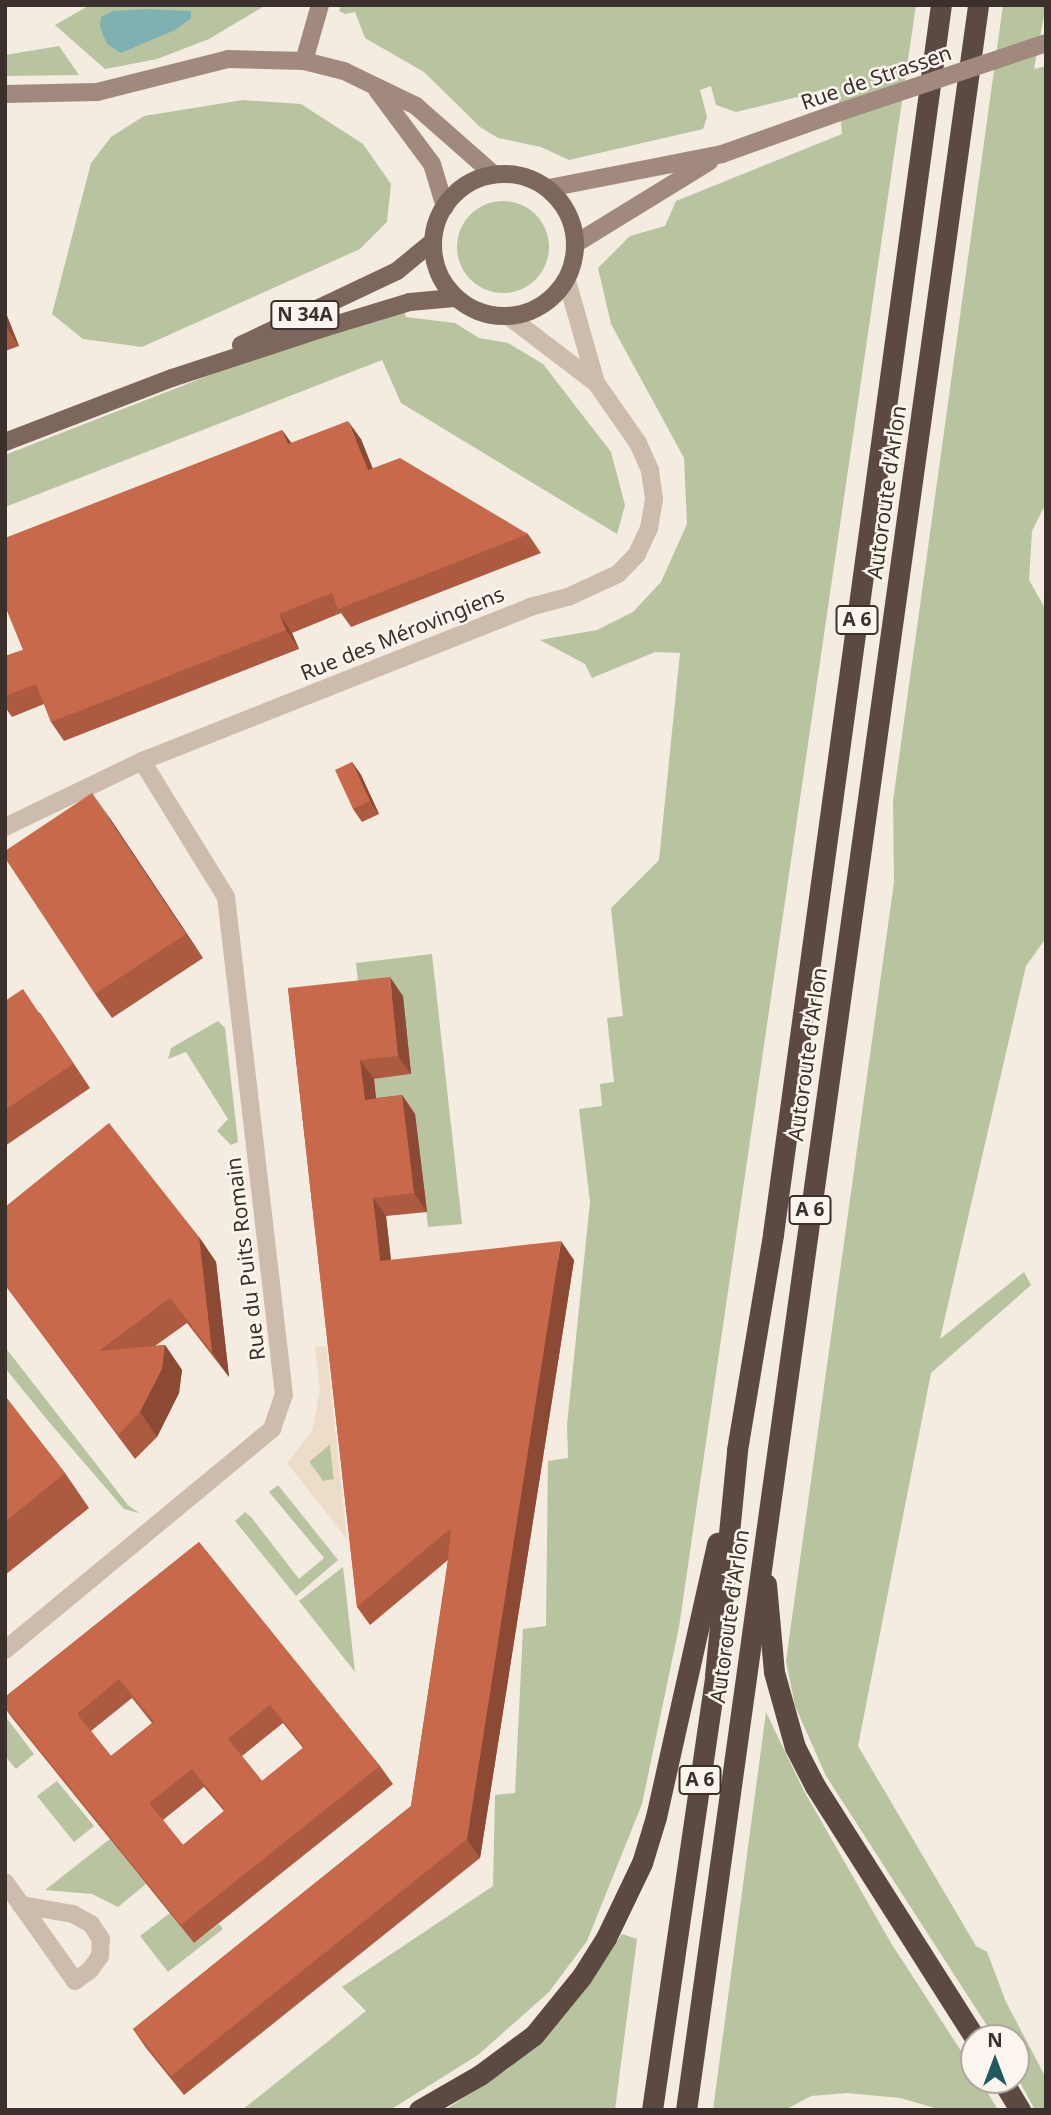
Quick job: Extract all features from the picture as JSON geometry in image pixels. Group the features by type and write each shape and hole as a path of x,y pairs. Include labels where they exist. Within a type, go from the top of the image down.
{"highway":[{"name":"Autoroute d'Arlon","path":"652,2110 715,1676 737,1450 773,1234 941,5"},
{"name":"Autoroute d'Arlon","path":"686,2110 978,5"},
{"name":"A 6","path":"419,2110 480,2075 534,2035 582,1976 625,1900 656,1817 737,1450"},
{"name":"A 6","path":"762,1559 774,1672 795,1748 815,1786 966,2024"},
{"path":"1010,2094 1020,2110"}],"main road":[{"path":"304,61 320,5"},
{"name":"Rue de Strassen","path":"549,188 722,154 1046,43"},
{"path":"5,94 97,92 228,59 304,61 344,71 416,106 493,174"},
{"path":"375,87 432,163 444,206"},
{"name":"Rue de Strassen","path":"575,244 722,154"},
{"path":"493,174 516,174 549,188 572,224 575,244 567,281 543,306 508,316 488,315 454,298 435,263 432,242 444,206 458,191 493,174"},
{"name":"N 34A","path":"172,378 397,271 432,242"},
{"name":"N 34A","path":"5,442 172,378 410,302 454,298"}],"street":[{"name":"Rue des Mérovingiens","path":"567,281 596,383"},
{"name":"Rue des Mérovingiens","path":"5,827 142,761 530,607 568,597 618,574 637,554 649,528 654,499 650,470 638,443 596,383 508,316"},
{"name":"Rue du Puits Romain","path":"5,1650 272,1429 284,1395 226,897 142,761"},
{"path":"5,1882 21,1905 75,1981 90,1970 100,1956 102,1939 91,1924 73,1914 21,1905"}],"green space":[{"path":"90,5 266,5 209,39 157,59 105,69 55,25"},
{"path":"341,5 916,5 679,1627 642,1804 587,1941 549,1992 478,2055 390,2110 242,2110 366,2011 342,1987 493,1886 495,1795 515,1793 523,1629 546,1626 548,1461 568,1458 567,1425 590,1202 579,1109 602,1106 600,1084 614,1082 607,1018 623,1016 611,908 659,860 680,653 655,652 592,678 585,664 540,640 597,630 633,612 661,582 687,524 684,458 611,324 598,268 630,236 665,226 676,201 842,134 838,87 736,112 716,105 711,86 700,90 707,117 703,129 569,160 541,147 498,138 480,127 424,72 365,38 355,12 345,14 339,11"},
{"path":"1003,5 1046,5 1034,69 1046,66 1046,503 1032,531 1029,580 1046,610 1046,938 1026,966 940,1339 1024,1272 1031,1285 931,1373 858,1746 976,1946 987,1952 1018,2024 986,2024 826,1776 795,1706 786,1661 894,882 893,801"},
{"path":"59,46 79,75 5,76 5,55"},
{"path":"243,100 301,104 363,144 391,184 387,222 360,249 142,347 83,339 52,314 91,163 111,137 144,116"},
{"path":"503,201 521,204 536,214 546,229 549,247 546,265 536,280 521,290 503,293 485,290 470,280 460,265 457,247 460,229 470,214 485,204"},
{"path":"404,310 406,317 455,323 479,338 508,343 543,364 611,452 625,505 617,534 401,403 382,360 5,507 5,455 251,359"},
{"path":"432,954 462,1224 428,1227 415,1114 378,1118 374,1079 411,1074 358,982 356,963"},
{"path":"218,1021 225,1028 238,1142 231,1145 217,1131 228,1119 186,1052 168,1059 171,1048"},
{"path":"5,1347 128,1505 139,1513 124,1509 5,1368"},
{"path":"330,1444 334,1480 323,1481 309,1462"},
{"path":"278,1485 338,1560 296,1596 235,1521 245,1512 251,1517 299,1579 324,1558 269,1492"},
{"path":"343,1567 355,1672 299,1601"},
{"path":"766,1712 804,1791 891,1943 960,2049 960,2094 988,2094 998,2110 942,2110 900,2098 847,2093 811,2096 785,2110 713,2110"},
{"path":"5,1716 34,1754 16,1769 5,1756"},
{"path":"57,1781 94,1826 74,1842 37,1796"},
{"path":"110,1839 146,1884 118,1907 92,1894 45,1890"},
{"path":"170,1913 194,1943 219,1924 223,1929 168,1972 140,1936"},
{"path":"622,1934 637,1939 615,2110 445,2110 508,2069 540,2038 595,1974"},
{"path":"1030,2048 1046,2078 1046,2110 1035,2110 1026,2094 1030,2094"}],"shaded area":[{"path":"326,1346 347,1539 287,1463 312,1431 320,1391 315,1347","holes":["330,1444 334,1479 323,1481 309,1462"]}],"water":[{"path":"113,11 191,11 191,18 175,30 121,53 107,44 100,27 101,17"}],"building":[{"path":"348,421 368,470 400,458 528,534 338,609 332,593 279,614 286,630 51,722 36,684 5,696 5,656 23,650 5,606 5,538 282,430 288,444"},
{"path":"352,762 370,801 353,809 335,770"},
{"path":"92,793 186,934 95,994 5,858 5,851"},
{"path":"390,977 398,1056 360,1060 365,1100 402,1095 414,1193 373,1198 380,1261 561,1241 467,1839 171,2076 133,2029 411,1806 451,1528 357,1607 288,988"},
{"path":"23,989 73,1064 5,1110 5,1001"},
{"path":"109,1123 199,1237 212,1352 170,1298 99,1351 165,1345 162,1369 140,1412 118,1435 5,1284 5,1207"},
{"path":"5,1396 65,1473 5,1522"},
{"path":"199,1542 380,1766 181,1925 5,1707 5,1697","holes":["119,1679 154,1722 111,1756 77,1714","270,1705 304,1747 262,1781 228,1739","192,1769 225,1810 183,1845 149,1803"]}]}
